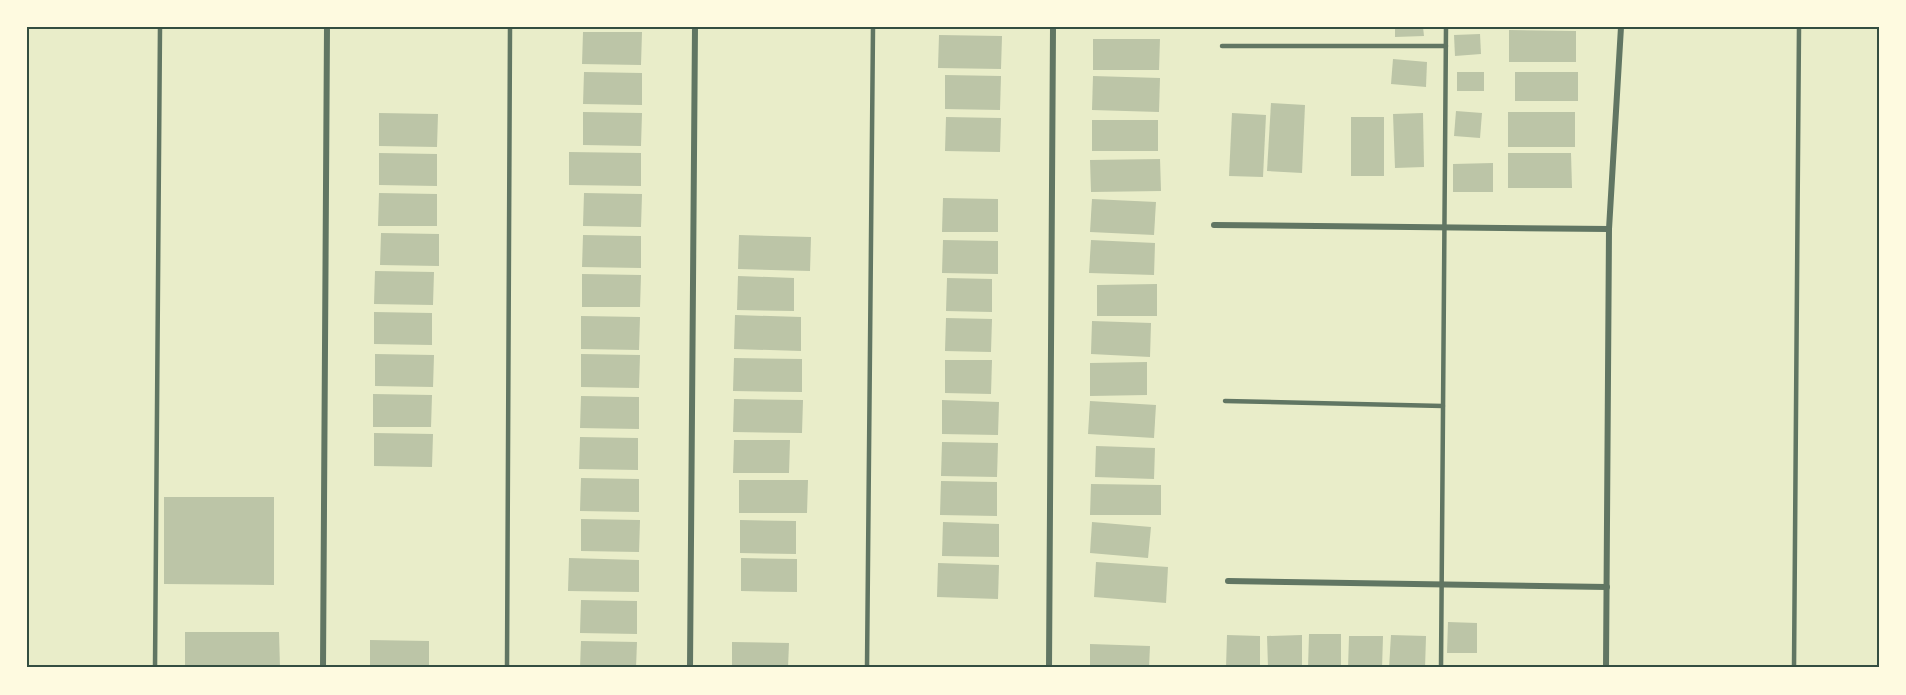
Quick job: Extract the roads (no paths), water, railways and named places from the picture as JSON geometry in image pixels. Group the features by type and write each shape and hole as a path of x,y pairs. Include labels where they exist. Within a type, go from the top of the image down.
{"street":[{"path":"323,668 327,27"},
{"path":"690,668 694,27"},
{"path":"1049,668 1053,27"},
{"path":"1606,668 1609,229 1621,27"},
{"path":"1214,225 1609,229"},
{"path":"1228,581 1607,587"}],"lane":[{"path":"155,668 160,27"},
{"path":"507,668 510,27"},
{"path":"867,668 873,27"},
{"path":"1441,668 1446,27"},
{"path":"1794,668 1799,27"},
{"path":"1221,46 1446,46"},
{"path":"1225,400 1443,406"}]}
